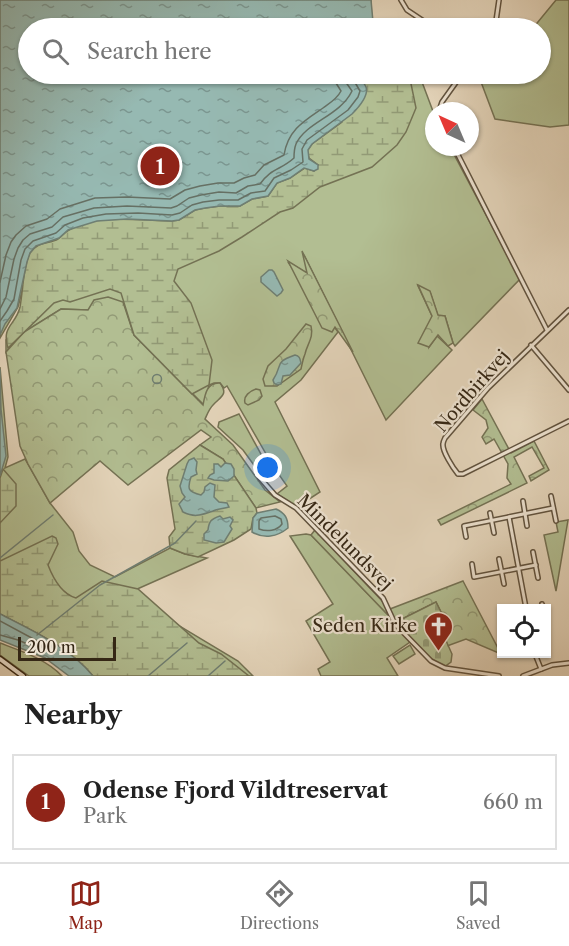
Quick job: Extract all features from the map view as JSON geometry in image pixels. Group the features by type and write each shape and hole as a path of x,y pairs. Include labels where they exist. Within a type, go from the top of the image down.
{"street":[{"path":"401,0 407,10 419,18"},
{"path":"496,18 498,0"},
{"path":"442,102 456,84"},
{"path":"459,156 547,330"},
{"path":"569,310 531,345 569,390"},
{"name":"Nordbirkvej","path":"531,345 488,388 445,438 443,445 448,459 458,474 463,474 569,421"},
{"name":"Mindelundsvej","path":"259,475 275,495 296,508 382,598 395,624 431,661 444,669 497,676"},
{"path":"551,496 556,521"},
{"path":"523,501 527,526"},
{"path":"466,537 464,526 553,508"},
{"path":"490,513 494,533"},
{"path":"508,518 525,604"},
{"path":"533,552 538,578"},
{"path":"499,559 504,584"},
{"path":"472,564 474,577 536,565"},
{"path":"537,658 541,669"},
{"path":"0,659 23,676"},
{"path":"523,676 552,665 569,663"}],"green space":[{"path":"0,0 371,0 372,18 18,18 18,84 423,84 430,102 425,102 425,156 455,156 520,279 455,346 445,316 438,316 430,292 418,286 432,316 429,347 437,336 452,350 386,420 304,255 308,274 288,262 338,332 301,380 275,402 320,492 297,507 277,494 287,486 227,386 224,388 220,383 209,385 204,405 134,335 88,310 61,309 24,332 6,352 6,340 24,308 32,252 18,307 0,338","holes":["102,220 185,220 78,231"]},
{"path":"556,0 569,0 569,125 550,127 495,119 482,84 551,84 551,18 541,18"},
{"path":"355,84 411,84 416,108 406,132 397,145 372,167 320,187 293,208 280,212 219,251 178,269 174,281 191,303 212,360 209,385 192,394 134,335 121,293 110,289 70,302 63,300 54,303 8,348 6,335 20,307 26,265 33,249 58,239 80,225 93,221 179,220 195,210 240,206 252,199 268,196 277,183 305,168 314,171 318,165 309,158 307,151 312,144 342,122"},
{"path":"302,251 353,352 335,327 332,332 322,328 288,261 307,273"},
{"path":"418,285 430,291 438,315 445,316 453,343 448,346 438,335 429,347 418,343 432,316"},
{"path":"108,297 123,302 134,335 203,405 209,387 220,383 224,393 210,408 205,419 233,445 265,490 280,502 256,508 223,459 200,445 211,437 201,430 128,485 100,461 50,503 20,446 6,352 24,332 61,309 88,310 94,300"},
{"path":"306,324 311,326 312,334 301,369 277,386 265,386 263,379 268,366 286,349"},
{"path":"0,367 8,457 5,468 25,459 50,503 73,532 79,551 90,565 115,577 170,548 185,554 207,558 135,590 171,621 238,661 253,676 93,676 62,648 0,614"},
{"path":"256,389 260,390 262,396 248,405 245,403 246,396"},
{"path":"482,399 511,453 534,441 549,470 531,481 529,476 544,468 532,447 514,457 527,483 441,525 438,520 511,484 507,478 508,464 494,439 486,444 482,437 488,428 486,420 473,410"},
{"path":"239,414 268,467 259,472 243,450 218,427 219,422"},
{"path":"200,445 223,459 256,508 257,513 253,518 251,529 198,557 170,548 169,537 175,529 167,478 169,470"},
{"path":"3,469 16,484 16,506 0,523 0,478"},
{"path":"568,520 556,591 544,535 558,532 556,522"},
{"path":"315,530 384,603 388,615 311,535"},
{"path":"311,535 388,615 410,642 387,658 398,676 321,676 318,669 330,662 306,621 333,604 290,536"},
{"path":"52,536 56,538 58,544 48,565 55,580 66,593 76,598 102,581 138,589 199,643 221,654 249,676 93,676 62,648 0,614 0,561"},
{"path":"463,581 497,646 497,652 466,639 447,646 438,622 445,620 436,602 396,622 390,609"},
{"path":"436,602 445,620 438,623 452,654 451,662 444,667 430,658 396,622"},
{"path":"0,643 41,660 62,676 29,676 0,655"},
{"path":"410,645 415,654 399,664 393,656"}],"water":[{"path":"0,0 371,0 373,18 18,18 18,84 364,84 367,90 362,102 352,114 312,144 308,150 309,159 318,165 318,169 314,171 304,168 290,178 277,183 268,196 252,199 240,206 195,210 179,220 97,221 68,230 59,238 36,246 27,262 17,308 0,335"},
{"path":"269,270 274,272 283,290 277,296 261,282 261,277"},
{"path":"295,355 299,357 301,363 290,375 283,376 281,384 274,383 273,380 281,362"},
{"path":"0,369 6,456 0,476"},
{"path":"194,458 197,462 197,474 191,477 190,489 193,493 201,495 210,483 215,485 214,497 219,502 227,503 229,507 198,515 183,512 179,504 185,497 180,486 189,460"},
{"path":"225,463 231,464 234,476 228,481 208,478 214,473 214,464 221,467"},
{"path":"276,509 285,516 288,528 270,536 261,536 252,532 253,518 257,513"},
{"path":"220,516 223,519 230,517 233,520 230,526 232,529 224,542 204,540 204,534 210,522"},
{"path":"0,614 62,648 93,676 69,676 45,658 0,640"}],"waterway":[{"path":"157,374 162,379 157,384 152,379 157,374"},
{"path":"0,558 53,515"},
{"path":"37,635 100,585 175,543 196,521"},
{"path":"148,676 187,643"},
{"path":"208,676 225,661"}],"place":[{"name":"Odense Fjord Vildtreservat","path":"160,166"},
{"name":"Seden Kirke","path":"438,652"}]}
